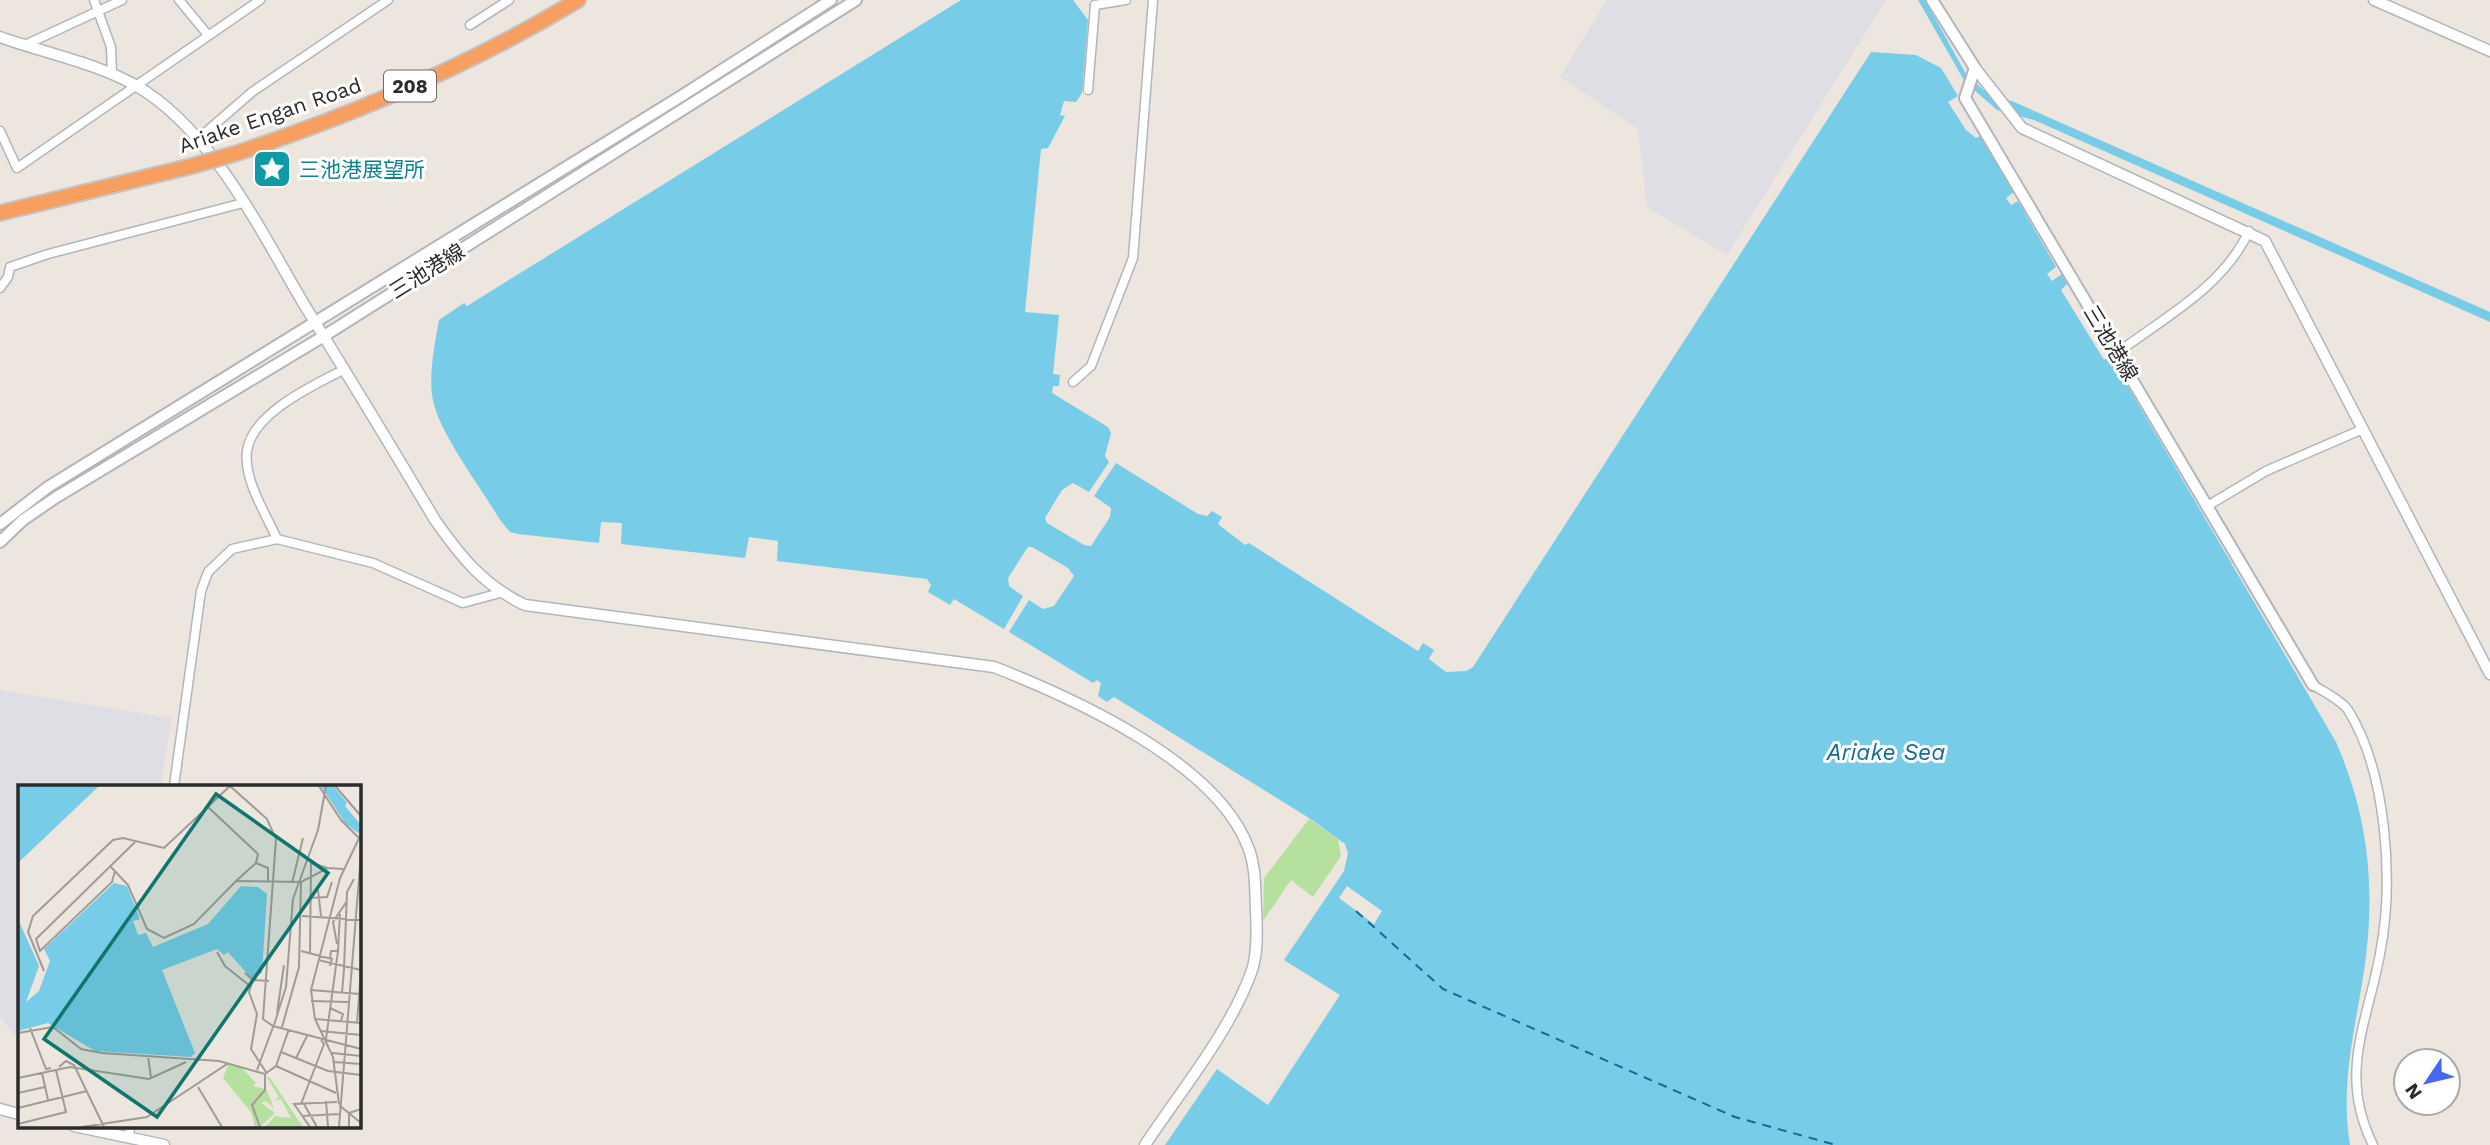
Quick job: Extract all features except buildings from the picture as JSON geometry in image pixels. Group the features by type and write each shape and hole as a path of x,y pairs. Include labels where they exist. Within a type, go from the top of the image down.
{"highway":[{"name":"Ariake Engan Road","path":"0,214 192,166 334,118 394,93 516,35 578,0"}],"main road":[{"name":"三池港線","path":"0,542 23,520 55,498 324,336 856,0"},
{"path":"1932,0 1973,73"},
{"name":"三池港線","path":"0,524 48,487 316,323 829,1"},
{"name":"三池港線","path":"1973,73 1965,97 2314,685"}],"street":[{"path":"94,0 111,47 111,75"},
{"path":"25,46 122,0"},
{"path":"179,0 208,35"},
{"path":"0,131 17,168 260,0"},
{"path":"198,139 252,92 388,0"},
{"path":"470,25 509,0"},
{"path":"1088,90 1092,2 1126,0"},
{"path":"1073,382 1091,366 1133,258 1153,0"},
{"path":"2374,0 2490,51"},
{"path":"0,37 136,86 162,105 198,139 243,203 435,520 465,562 500,593 525,605 994,667 1058,692 1114,720 1165,755 1230,812 1251,856 1257,927 1253,970 1223,1028 1145,1145"},
{"path":"1973,73 2022,128 2249,231 2265,241 2490,674"},
{"path":"0,288 8,277 10,267 23,262 243,203"},
{"path":"2117,354 2212,284 2232,261 2249,231"},
{"path":"277,539 252,482 246,453 253,433 266,418 305,390 345,369"},
{"path":"2209,505 2266,471 2364,429"},
{"path":"174,785 201,590 208,572 232,549 277,539 373,563 463,603 500,593"},
{"path":"2314,685 2347,708 2374,777 2385,845 2387,894 2380,953 2355,1062 2360,1108 2373,1145"},
{"path":"0,1109 18,1114"},
{"path":"83,1128 164,1145"},
{"path":"129,1138 130,1128"}],"shaded area":[{"path":"1607,0 1886,0 1727,255 1647,207 1638,129 1560,77"},
{"path":"0,690 172,718 161,785 18,785 18,1039 0,1017"}],"green space":[{"path":"1309,819 1338,839 1341,856 1313,897 1291,880 1263,921 1264,878"}],"water":[{"name":"Ariake Sea","path":"961,0 1073,0 1088,20 1082,93 1076,102 1064,101 1060,115 1065,116 1048,148 1041,149 1025,312 1059,315 1053,374 1060,375 1059,386 1053,386 1052,393 1108,427 1111,433 1105,456 1109,462 1089,492 1073,483 1062,490 1045,518 1047,523 1084,545 1091,546 1110,517 1111,508 1094,496 1116,463 1198,514 1207,516 1212,511 1222,517 1218,524 1245,545 1249,543 1418,651 1423,643 1434,650 1429,659 1446,672 1466,671 1473,667 1871,52 1916,55 1941,68 1958,96 1948,102 1966,130 1976,138 1984,134 1987,138 1984,141 2014,192 2006,198 2011,205 2018,201 2056,267 2047,274 2052,281 2062,274 2067,284 2061,290 2104,360 2110,356 2336,742 2347,770 2363,826 2369,883 2368,941 2348,1079 2347,1122 2350,1145 1165,1145 1217,1069 1268,1105 1340,995 1284,960 1344,871 1348,853 1345,844 1309,818 1114,697 1107,702 1098,696 1101,683 1097,680 1093,683 1009,632 1029,600 1043,609 1054,606 1074,576 1068,568 1032,547 1028,547 1008,578 1009,586 1023,596 1004,629 954,599 950,605 928,592 931,585 927,579 777,561 778,541 749,537 745,558 621,544 622,523 601,522 599,543 518,534 510,532 500,520 462,461 443,428 433,400 432,371 439,320 464,303 467,306"},
{"path":"1918,0 1925,0 1966,74 1986,92 2490,312 2490,322 2034,120 1997,110 1965,82"}],"pier":[{"path":"1347,886 1382,911 1374,924 1339,898"}],"ferry route":[{"path":"1356,911 1443,989 1735,1117 1836,1145"}],"place":[{"name":"三池港展望所","path":"272,169"}]}
